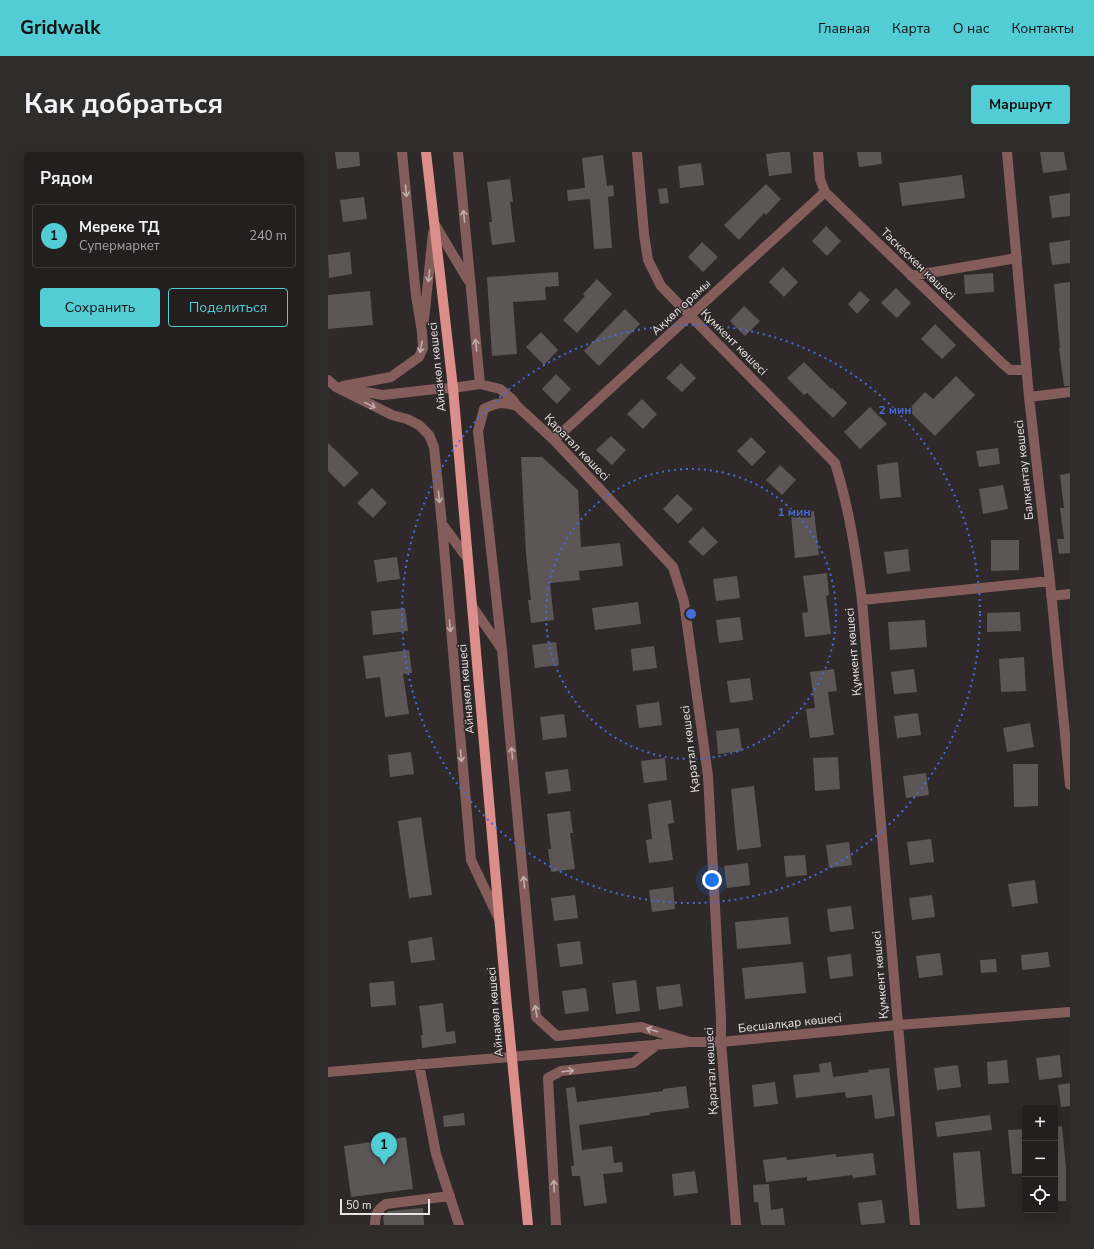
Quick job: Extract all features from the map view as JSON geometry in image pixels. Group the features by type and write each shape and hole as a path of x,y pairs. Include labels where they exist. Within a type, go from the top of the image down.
{"main road":[{"name":"Айнакөл көшесі","path":"426,152 453,388 527,1220"},
{"path":"527,1220 533,1225"}],"street":[{"path":"336,387 391,377 418,358 423,348 416,296 402,152"},
{"path":"458,152 480,384"},
{"name":"Құмкент көшесі","path":"637,152 644,234 648,260 661,286 835,463 843,488 854,544 862,600 915,1225"},
{"name":"Таскескен көшесі","path":"818,152 820,179 825,192 1002,364 1010,370 1027,370"},
{"name":"Балқантау көшесі","path":"1007,152 1029,397 1050,581 1070,785"},
{"name":"Ақкөл орамы","path":"554,440 825,192"},
{"path":"422,332 434,223"},
{"path":"434,223 470,284"},
{"path":"911,276 1017,258"},
{"path":"328,380 336,387 392,415 407,419 419,425 429,435 434,448 442,524 470,860 500,921"},
{"name":"Қаратал көшесі","path":"336,387 383,395 480,384 500,389 554,440 672,567 684,602 708,776 721,1042 736,1225"},
{"path":"1029,397 1070,392"},
{"path":"517,406 505,402 493,404 484,409 478,431 502,650 536,1017 557,1036 641,1027 690,1042"},
{"path":"442,524 468,559"},
{"path":"862,600 1050,581"},
{"path":"1051,596 1070,594"},
{"path":"472,606 502,650"},
{"name":"Бесшалқар көшесі","path":"328,1072 658,1044 721,1042 898,1025 1070,1012"},
{"path":"556,1225 548,1078 561,1071 633,1063 658,1044"},
{"path":"418,1064 436,1154 459,1225"},
{"path":"375,1225 375,1215 380,1208 386,1204 450,1196"}],"building":[{"path":"335,152 359,152 360,166 337,169"},
{"path":"790,152 792,173 769,176 766,154"},
{"path":"857,152 881,152 882,164 859,167"},
{"path":"1040,152 1064,152 1067,170 1043,173"},
{"path":"603,155 607,186 613,185 614,196 608,197 612,248 594,249 590,199 568,201 567,190 585,188 582,158"},
{"path":"701,163 704,185 680,188 678,166"},
{"path":"962,175 965,198 902,206 899,183"},
{"path":"510,179 513,202 510,202 515,242 492,245 489,222 492,222 487,182"},
{"path":"766,184 781,199 766,215 764,213 739,240 724,225"},
{"path":"667,188 669,203 660,204 658,189"},
{"path":"1070,193 1070,216 1052,218 1049,196"},
{"path":"364,197 367,219 343,222 340,200"},
{"path":"826,226 841,241 827,256 812,241"},
{"path":"1070,240 1070,263 1052,265 1049,243"},
{"path":"702,242 718,257 703,272 688,257"},
{"path":"350,252 352,274 329,278 328,255"},
{"path":"783,267 798,282 784,297 769,282"},
{"path":"558,272 559,286 545,287 546,300 513,302 517,354 492,356 487,277"},
{"path":"993,273 994,292 965,294 964,275"},
{"path":"597,279 612,294 577,333 563,320 585,296 583,294"},
{"path":"1070,282 1070,386 1064,386 1059,348 1054,284"},
{"path":"896,288 911,303 897,318 881,303"},
{"path":"370,291 373,325 328,329 328,295"},
{"path":"860,291 870,300 857,314 848,304"},
{"path":"744,306 760,321 745,336 730,321"},
{"path":"625,309 640,324 599,366 584,351"},
{"path":"935,324 956,345 942,359 921,339"},
{"path":"541,332 558,350 544,365 526,347"},
{"path":"804,362 847,403 833,418 807,393 804,395 787,378"},
{"path":"681,363 696,378 682,392 666,378"},
{"path":"556,374 571,389 557,404 542,389"},
{"path":"956,376 975,395 935,436 908,410 925,392 933,399"},
{"path":"642,399 657,414 643,429 627,414"},
{"path":"870,407 887,424 860,449 844,432"},
{"path":"611,436 626,450 612,465 596,450"},
{"path":"751,437 766,452 752,466 737,451"},
{"path":"328,443 359,473 344,487 328,471"},
{"path":"998,448 1000,464 979,467 976,451"},
{"path":"521,457 542,457 578,490 581,547 620,543 623,566 579,571 580,580 550,583 554,620 531,623 528,600 531,600 526,554"},
{"path":"898,462 901,497 880,499 877,465"},
{"path":"780,465 796,480 782,495 766,480"},
{"path":"1070,473 1070,553 1059,554 1057,539 1064,539 1060,508 1064,508 1060,475"},
{"path":"1003,485 1008,509 983,514 979,489"},
{"path":"372,488 387,503 373,518 357,503"},
{"path":"677,494 693,509 678,524 663,509"},
{"path":"814,511 819,555 795,558 791,514"},
{"path":"703,527 718,542 703,556 688,542"},
{"path":"991,540 1019,540 1019,570 991,571"},
{"path":"908,549 910,571 887,574 884,552"},
{"path":"397,557 400,579 377,582 374,560"},
{"path":"827,573 829,595 826,596 831,634 805,637 802,613 808,612 803,576"},
{"path":"737,576 740,598 716,601 713,579"},
{"path":"638,602 641,624 595,630 592,608"},
{"path":"405,608 408,631 373,635 371,611"},
{"path":"1020,612 1021,631 987,632 987,613"},
{"path":"740,617 743,640 719,643 716,620"},
{"path":"925,620 927,647 890,650 888,622"},
{"path":"556,642 559,665 535,668 532,645"},
{"path":"654,646 657,668 633,671 631,649"},
{"path":"409,650 412,673 403,674 409,714 385,717 380,677 366,679 363,656"},
{"path":"1024,657 1026,691 1001,692 999,659"},
{"path":"834,669 837,691 828,692 834,735 810,738 806,709 815,708 810,672"},
{"path":"914,669 917,692 894,694 891,672"},
{"path":"750,678 753,700 730,703 727,681"},
{"path":"659,702 662,725 639,728 636,705"},
{"path":"918,713 921,735 897,738 894,716"},
{"path":"564,714 567,737 543,740 540,717"},
{"path":"1030,723 1034,747 1007,752 1003,728"},
{"path":"739,728 742,751 718,754 716,731"},
{"path":"411,752 414,774 390,777 388,755"},
{"path":"838,757 840,789 815,791 813,758"},
{"path":"665,758 667,780 644,783 641,761"},
{"path":"1013,764 1038,764 1038,806 1014,807"},
{"path":"568,769 571,791 548,794 545,772"},
{"path":"926,773 929,795 906,798 903,776"},
{"path":"754,786 761,847 737,850 731,789"},
{"path":"671,800 674,823 668,824 673,860 649,863 646,840 652,839 648,804"},
{"path":"570,811 573,833 570,833 575,869 551,872 548,849 551,849 547,814"},
{"path":"421,817 432,895 409,898 398,821"},
{"path":"931,839 934,862 910,865 907,842"},
{"path":"849,842 852,865 829,868 826,845"},
{"path":"805,855 807,875 786,877 784,856"},
{"path":"748,863 750,885 727,888 724,866"},
{"path":"1035,880 1038,903 1012,907 1008,884"},
{"path":"673,887 675,909 652,912 649,890"},
{"path":"575,895 578,918 554,921 551,898"},
{"path":"932,895 935,917 912,920 909,898"},
{"path":"851,906 854,929 830,932 827,909"},
{"path":"788,917 791,944 737,949 735,922"},
{"path":"432,937 435,960 411,963 408,941"},
{"path":"580,941 583,964 560,967 557,944"},
{"path":"1048,952 1050,967 1022,970 1021,955"},
{"path":"940,953 943,975 919,978 916,956"},
{"path":"851,954 853,976 830,979 827,957"},
{"path":"996,959 997,972 981,973 980,960"},
{"path":"803,962 806,993 745,999 742,968"},
{"path":"636,980 640,1011 616,1014 612,983"},
{"path":"394,981 396,1005 371,1007 369,983"},
{"path":"680,984 683,1006 659,1010 656,987"},
{"path":"586,988 589,1011 565,1014 562,991"},
{"path":"443,1003 446,1032 455,1031 456,1043 422,1048 421,1035 423,1035 419,1006"},
{"path":"1060,1055 1062,1077 1039,1080 1036,1058"},
{"path":"1007,1060 1009,1083 988,1084 987,1062"},
{"path":"831,1062 833,1077 869,1072 868,1070 889,1068 895,1116 875,1119 872,1095 846,1098 845,1092 796,1098 793,1075 820,1072 819,1064"},
{"path":"958,1065 961,1087 937,1090 934,1068"},
{"path":"775,1082 778,1104 754,1107 752,1085"},
{"path":"1070,1083 1070,1106 1061,1107 1058,1085"},
{"path":"686,1086 689,1108 579,1125 582,1150 612,1146 614,1163 622,1162 623,1172 603,1174 607,1203 584,1206 580,1176 572,1176 571,1166 574,1166 566,1088 575,1087 577,1102 663,1091 663,1089"},
{"path":"464,1113 465,1125 444,1127 443,1116"},
{"path":"990,1115 992,1130 937,1137 935,1122"},
{"path":"1062,1126 1066,1168 1066,1201 1058,1201 1058,1127"},
{"path":"1022,1129 1022,1173 1012,1174 1008,1130"},
{"path":"406,1137 413,1189 351,1197 344,1146"},
{"path":"980,1151 985,1207 957,1209 953,1153"},
{"path":"873,1153 876,1175 853,1178 852,1175 807,1181 807,1177 766,1182 763,1160 786,1157 787,1160 836,1154 836,1157"},
{"path":"695,1171 698,1193 674,1196 672,1174"},
{"path":"769,1184 771,1210 783,1208 785,1225 761,1225 758,1202 754,1202 753,1185"},
{"path":"882,1200 885,1223 861,1225 858,1203"},
{"path":"423,1208 424,1225 384,1225 383,1217 388,1211"}],"place":[{"name":"Мереке ТД","path":"384,1165"}]}
